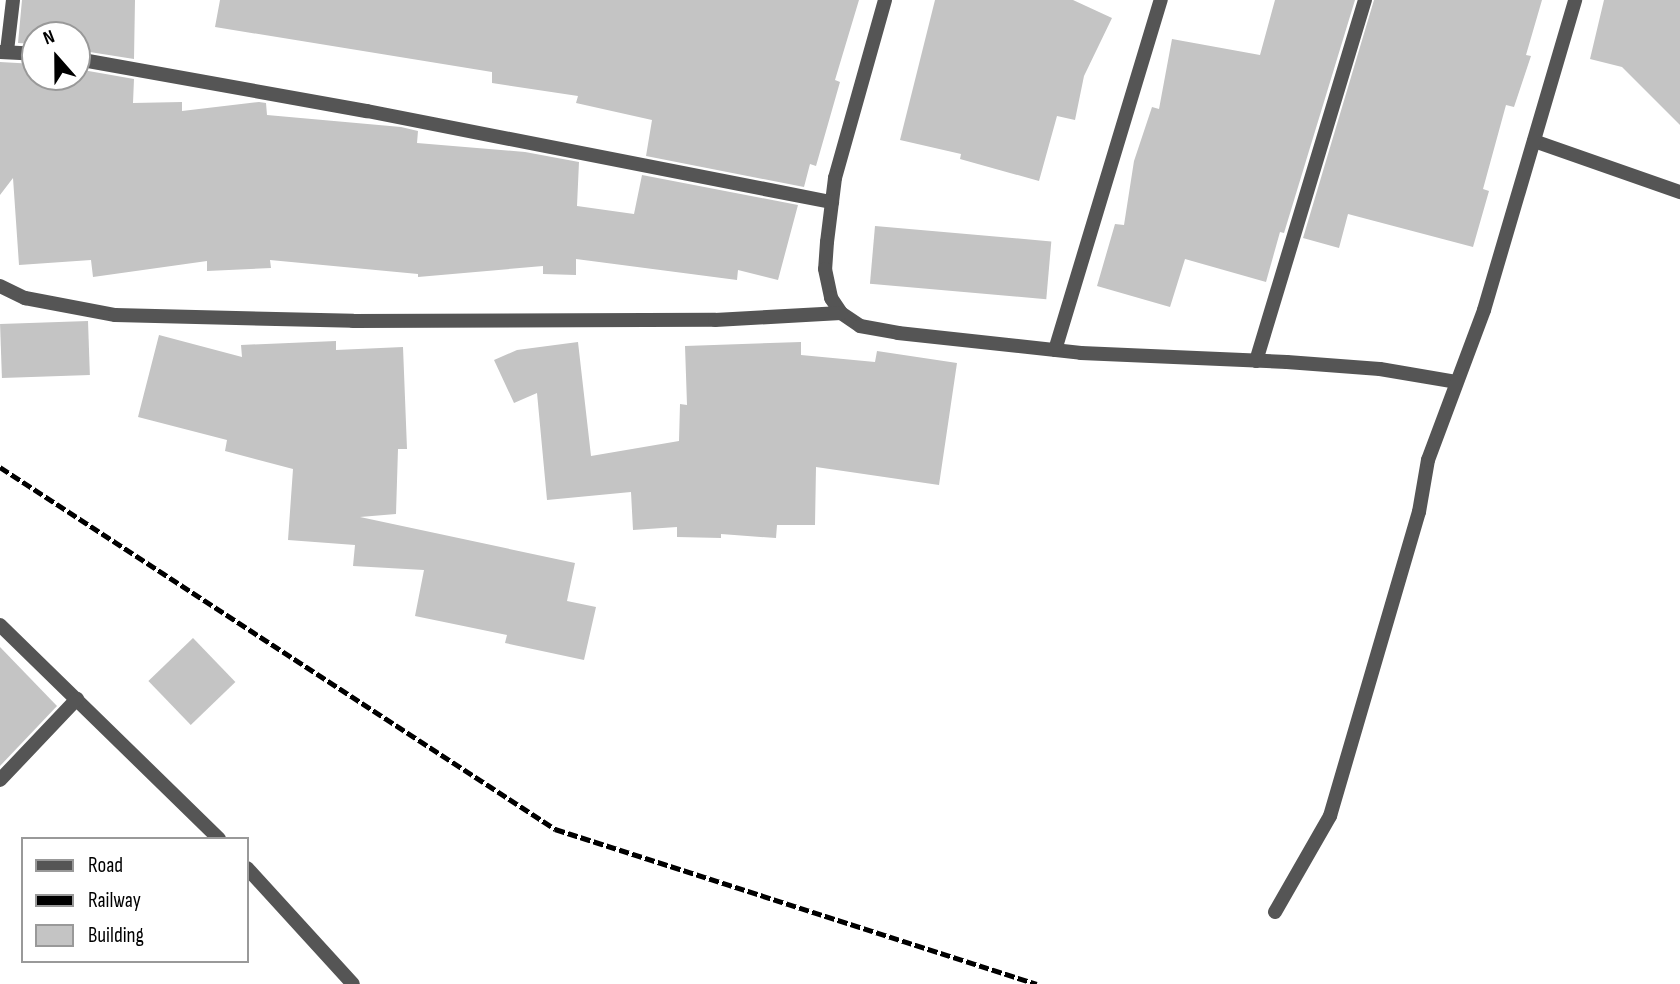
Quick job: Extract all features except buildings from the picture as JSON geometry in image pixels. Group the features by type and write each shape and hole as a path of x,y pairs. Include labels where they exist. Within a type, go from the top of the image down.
{"street":[{"path":"13,0 3,51 21,53"},
{"path":"886,0 835,178 825,269 831,298 841,313 860,326 898,333 1055,350 1380,369 1456,382"},
{"path":"1055,350 1161,0"},
{"path":"1256,361 1365,0"},
{"path":"1275,912 1330,816 1419,512 1429,460 1484,310 1575,0"},
{"path":"91,62 339,106 832,202"},
{"path":"1534,141 1680,192"},
{"path":"0,286 25,299 115,315 353,321 604,321 715,320 841,313"},
{"path":"0,625 217,837"},
{"path":"0,780 77,699"},
{"path":"248,869 352,984"}],"railway":[{"path":"0,467 555,829 1037,984"}]}
